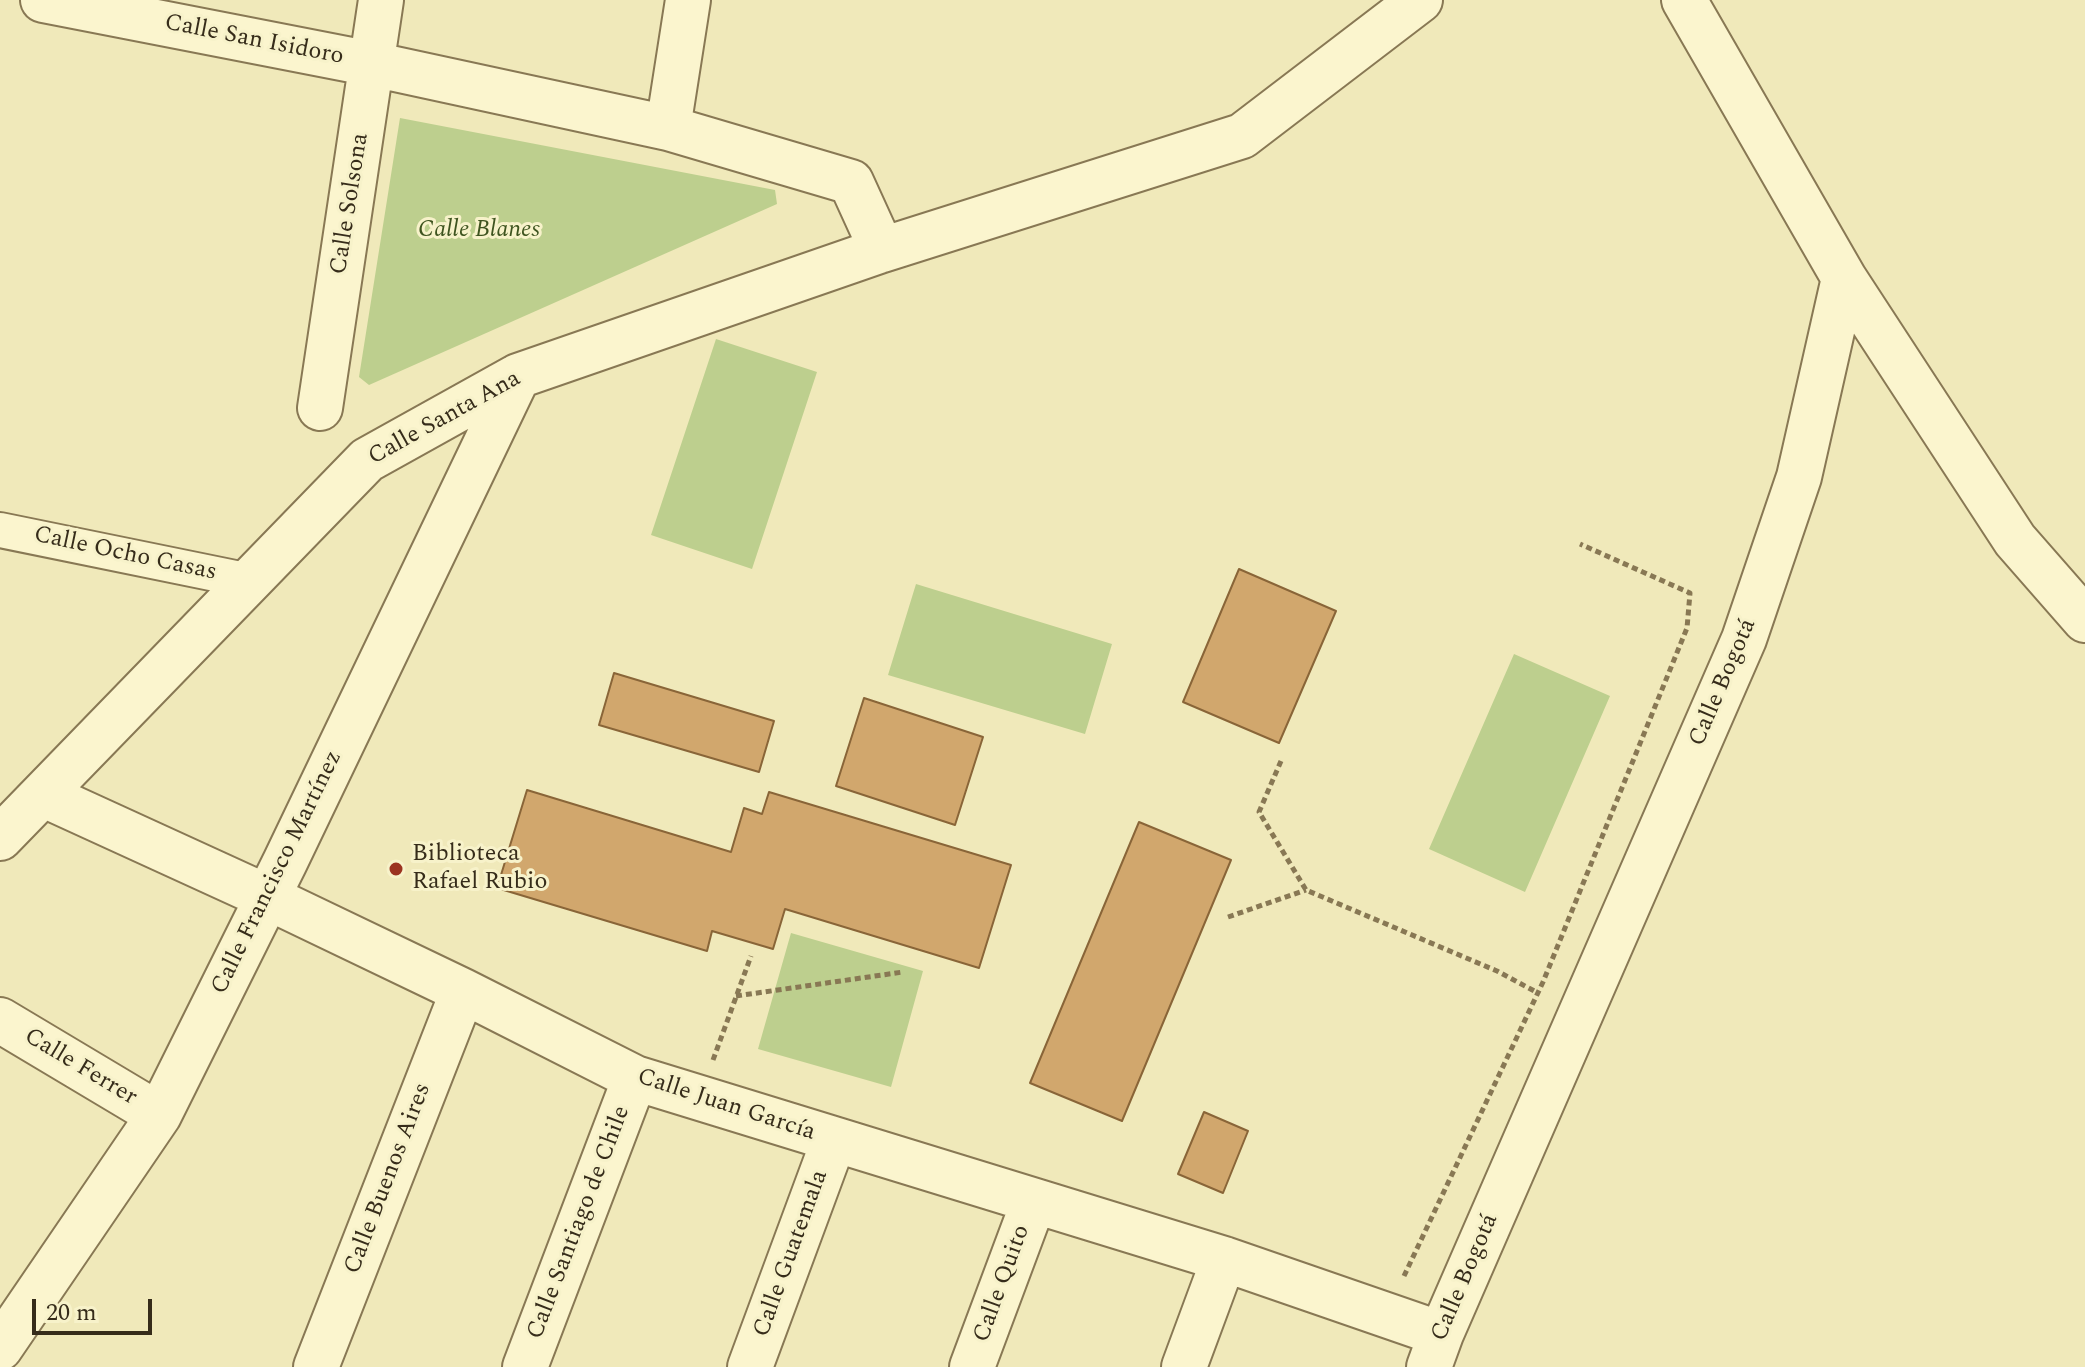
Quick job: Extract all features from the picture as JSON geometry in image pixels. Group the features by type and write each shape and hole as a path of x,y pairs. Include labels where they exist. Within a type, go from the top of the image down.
{"street":[{"name":"Calle San Isidoro","path":"43,0 372,64"},
{"name":"Calle Solsona","path":"320,408 381,0"},
{"path":"668,128 688,0"},
{"name":"Calle Santa Ana","path":"0,838 367,460 518,376 882,250 1242,136 1420,0"},
{"path":"1684,0 1844,278 2015,540 2085,620"},
{"path":"372,64 668,128 851,182 882,250"},
{"name":"Calle Bogotá","path":"1435,1351 1744,639 1799,477 1844,278"},
{"name":"Calle Francisco Martínez","path":"0,1348 159,1115 518,376"},
{"name":"Calle Ocho Casas","path":"0,530 250,581"},
{"name":"Calle Juan García","path":"44,795 267,897 635,1078 1224,1259 1435,1351"},
{"name":"Calle Buenos Aires","path":"316,1367 463,991"},
{"name":"Calle Ferrer","path":"0,1020 159,1115"},
{"name":"Calle Santiago de Chile","path":"525,1367 635,1078"},
{"name":"Calle Guatemala","path":"750,1367 834,1140"},
{"name":"Calle Quito","path":"972,1367 1034,1201"},
{"path":"1184,1367 1224,1259"}],"path":[{"path":"1402,1280 1538,993 1687,628 1690,593 1580,544"},
{"path":"1281,761 1259,812 1306,890 1497,971 1538,993"},
{"path":"1228,917 1306,890"},
{"path":"736,996 903,972"}],"green space":[{"name":"Calle Blanes","path":"400,118 775,190 777,204 369,385 359,377"},
{"path":"716,339 817,372 752,569 651,535"},
{"path":"916,584 1112,644 1085,734 888,675"},
{"path":"1514,654 1610,696 1525,892 1429,849"},
{"path":"791,933 923,971 891,1087 758,1049"}],"building":[{"path":"1239,569 1336,611 1279,743 1183,702"},
{"path":"614,673 774,721 759,772 599,725"},
{"path":"864,698 983,737 955,825 836,786"},
{"path":"527,790 731,852 744,808 762,814 769,792 1011,865 979,968 785,909 773,949 712,931 707,951 497,888"},
{"path":"1139,822 1231,860 1122,1121 1030,1083"},
{"path":"1204,1112 1248,1131 1223,1193 1178,1174"}],"place":[{"name":"Biblioteca Rafael Rubio","path":"396,869"}]}
